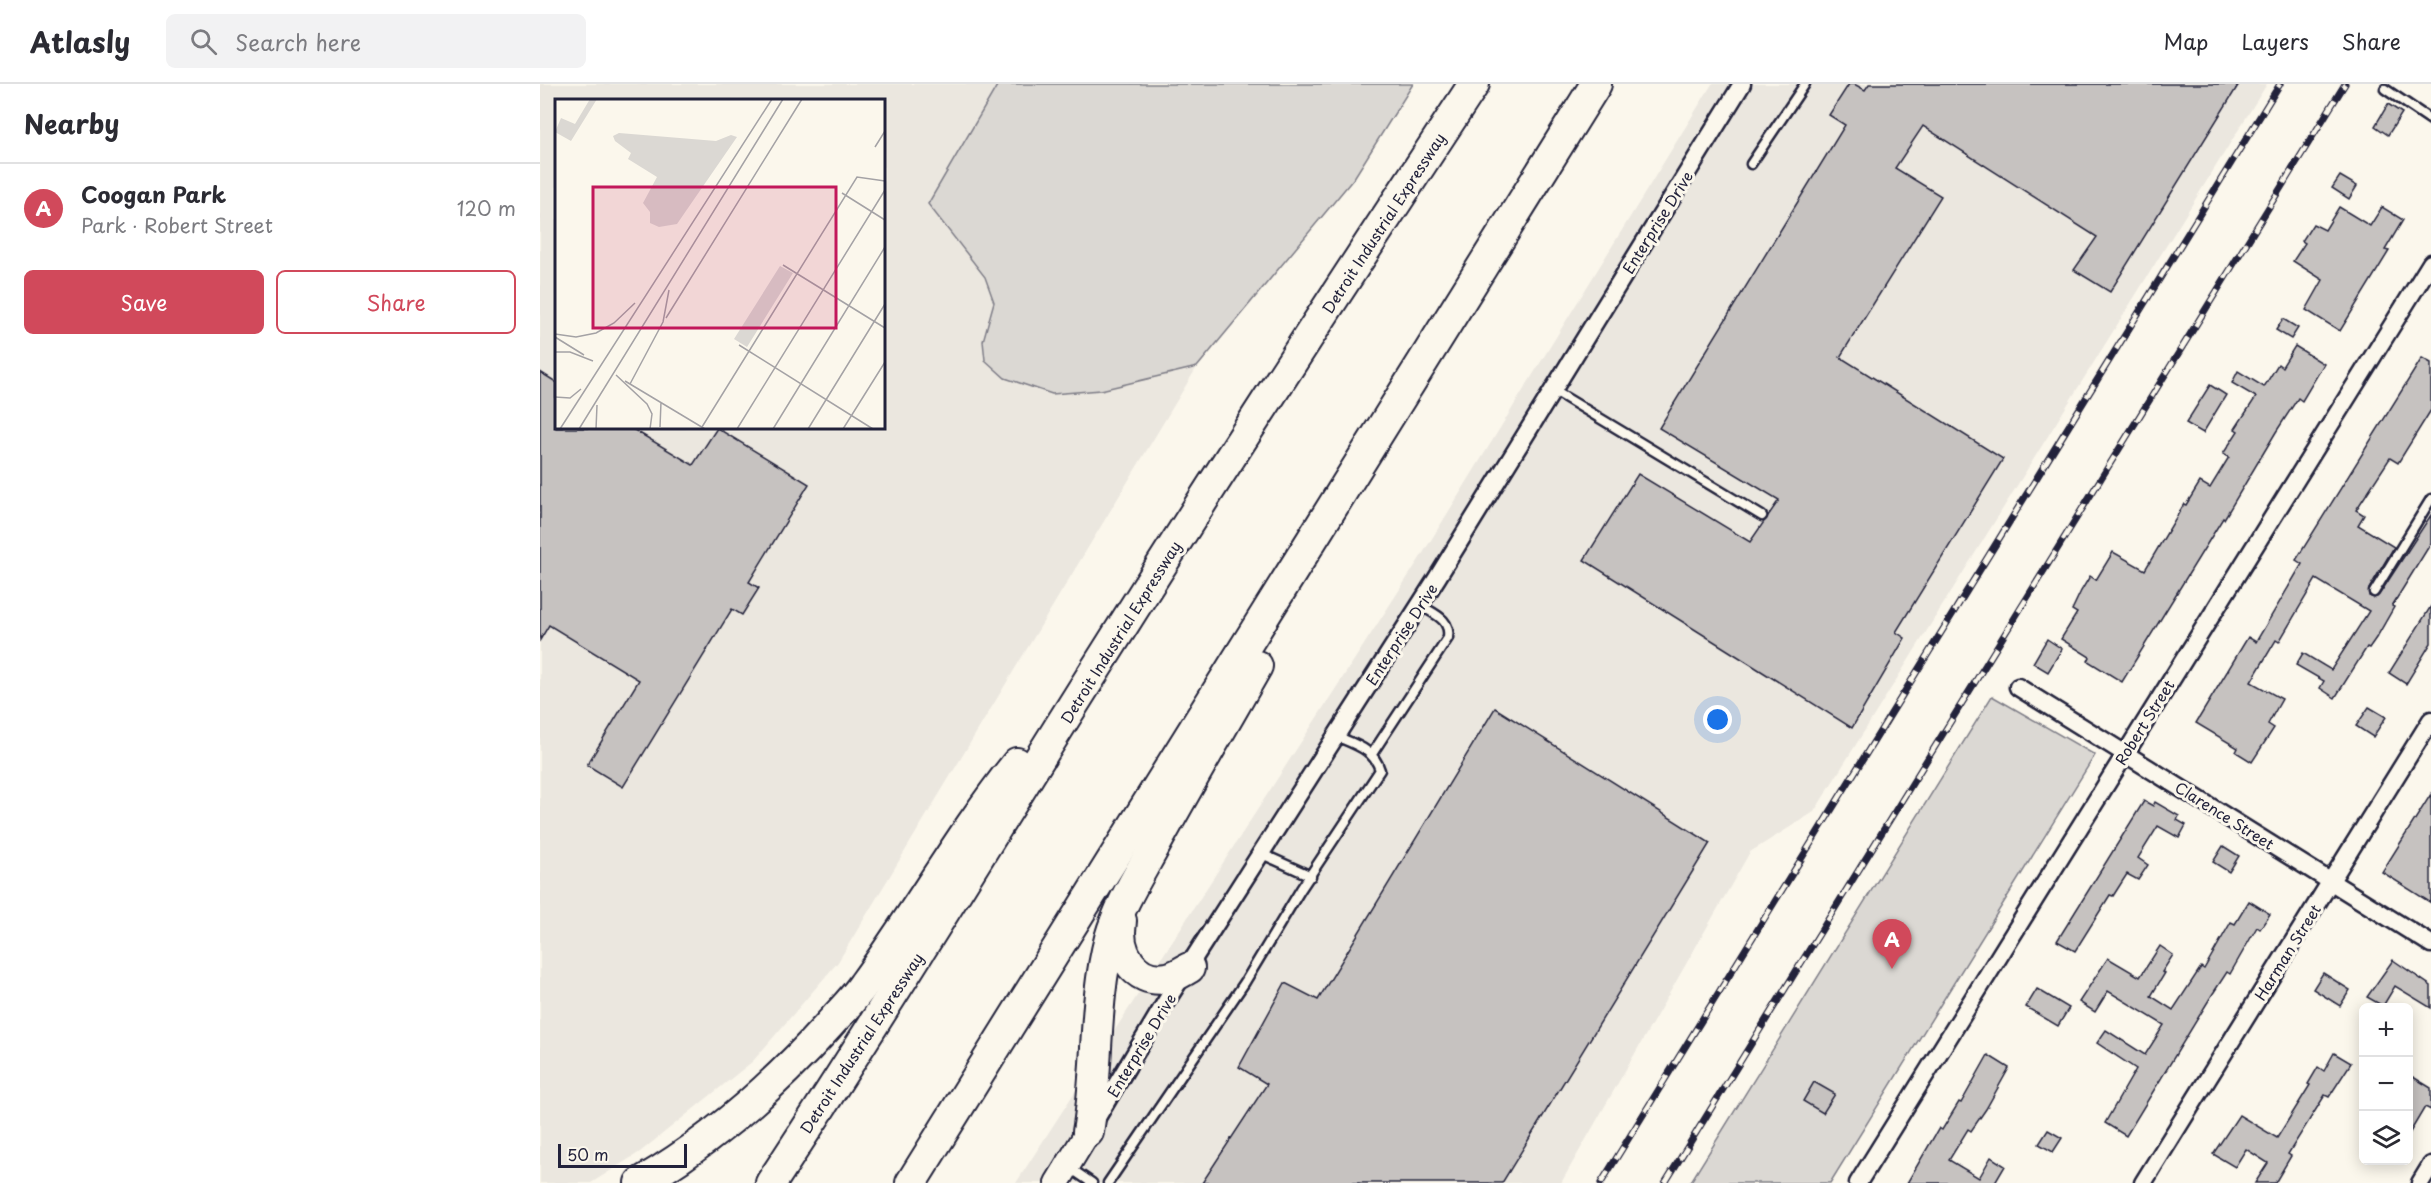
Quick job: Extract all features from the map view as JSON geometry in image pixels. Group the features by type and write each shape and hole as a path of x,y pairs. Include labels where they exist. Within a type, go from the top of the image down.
{"highway":[{"name":"Detroit Industrial Expressway","path":"771,1183 1109,648 1349,273 1474,84"},
{"path":"911,1183 1596,84"},
{"path":"1088,1132 1093,1102 1101,979 1110,939 1125,901 1184,793 1502,236"},
{"path":"640,1183 703,1143 750,1105 796,1062 863,986 992,795 1109,648"},
{"path":"1125,901 1120,942 1125,957 1134,969 1157,979 1174,976 1189,968"}],"main road":[{"name":"Enterprise Drive","path":"1062,1174 1088,1132"}],"street":[{"name":"Enterprise Drive","path":"1088,1132 1167,1000 1420,605 1742,84"},
{"name":"Robert Street","path":"1858,1183 2431,263"},
{"name":"Clarence Street","path":"2018,687 2431,944"},
{"name":"Harman Street","path":"2143,1183 2431,720"},
{"path":"2420,1183 2431,1165"}],"lane":[{"path":"1751,164 1805,84"},
{"path":"2385,89 2431,120"},
{"path":"1553,390 1762,516"},
{"path":"2374,592 2431,499"},
{"path":"1372,754 1448,638 1449,630 1446,621 1420,605"},
{"path":"1108,1183 1245,982 1380,770 1372,754 1336,736"},
{"path":"1262,854 1311,876"},
{"path":"1062,1174 1092,1183"}],"shaded area":[{"path":"540,84 1389,84 1197,367 838,962 753,1061 640,1152 591,1183 540,1183"},
{"path":"998,84 1413,84 1354,178 1197,367 1101,390 1052,394 1005,378 985,360 983,341 994,302 985,277 928,204"},
{"path":"1712,84 2267,84 1814,812 1750,852 1561,1183 1016,1183 1420,558"},
{"path":"1992,696 2095,755 1830,1183 1690,1183"}],"building":[{"path":"1849,84 1865,90 1869,84 2239,84 2110,292 2074,270 2097,237 1923,126 1895,168 1941,196 1840,357 2003,459 1896,632 1905,638 1852,728 1584,560 1638,474 1750,542 1779,500 1659,428 1845,125 1829,115"},
{"path":"2388,104 2402,113 2388,135 2375,126"},
{"path":"2340,176 2357,186 2349,199 2332,188"},
{"path":"2339,207 2370,226 2382,207 2403,220 2385,250 2389,251 2340,331 2306,310 2323,280 2293,261 2305,243 2302,241 2313,224 2325,230"},
{"path":"2283,319 2298,328 2291,339 2276,330"},
{"path":"2295,346 2324,364 2302,401 2298,398 2276,432 2122,682 2088,661 2090,657 2061,639 2077,613 2072,610 2081,591 2090,576 2096,580 2113,552 2145,570 2184,504 2186,505 2200,482 2210,488 2229,457 2223,454 2238,431 2235,429 2256,397 2232,383 2238,371 2264,387 2278,364 2282,367"},
{"path":"2422,358 2431,363 2431,410 2398,463 2390,458 2356,510 2364,515 2358,525 2394,547 2369,589 2369,596 2374,598 2379,595 2431,515 2431,543 2392,606 2394,607 2378,635 2369,648 2367,647 2335,698 2320,688 2324,681 2296,665 2303,653 2331,670 2369,611 2316,579 2279,642 2276,640 2251,682 2282,699 2268,724 2274,728 2252,762 2236,752 2238,748 2196,723 2248,637 2256,642 2302,564 2296,560"},
{"path":"540,372 555,381 555,429 633,429 693,465 716,429 719,429 809,484 749,582 759,588 742,615 732,609 623,787 587,765 639,680 549,625 540,640"},
{"path":"2210,385 2226,395 2203,433 2186,423"},
{"path":"2431,606 2431,643 2406,684 2389,673"},
{"path":"2047,639 2062,649 2048,672 2033,663"},
{"path":"2369,707 2386,717 2373,737 2356,726"},
{"path":"1495,708 1710,843 1502,1183 1202,1183 1267,1084 1239,1067 1285,983 1318,1000"},
{"path":"2431,794 2431,903 2382,872"},
{"path":"2144,801 2153,806 2155,802 2179,816 2177,820 2186,825 2179,838 2158,826 2138,858 2148,865 2138,880 2127,874 2113,896 2110,895 2075,951 2057,941"},
{"path":"2223,846 2239,856 2229,872 2213,862"},
{"path":"2249,901 2270,914 2260,929 2257,927 2230,974 2227,972 2212,995 2126,1136 2105,1123 2136,1069 2097,1043 2106,1030 2145,1055 2164,1025 2108,991 2095,1012 2079,1002 2108,958 2140,977 2160,946 2173,955 2151,996 2173,1010 2201,967 2204,969 2231,922 2235,924"},
{"path":"2393,960 2431,986 2431,1008 2395,986 2385,1003 2378,1003 2367,997"},
{"path":"2323,973 2350,990 2340,1006 2313,989"},
{"path":"2037,989 2069,1008 2058,1026 2026,1007"},
{"path":"2334,1053 2351,1063 2329,1097 2325,1095 2288,1154 2291,1156 2275,1183 2255,1183 2268,1163 2246,1149 2235,1167 2213,1154 2239,1115 2277,1138 2310,1085 2308,1084 2318,1067 2324,1071"},
{"path":"1988,1055 2009,1068 1986,1109 1971,1131 1968,1129 1949,1160 1979,1178 1991,1157 2005,1166 1995,1183 1907,1183 1939,1128 1942,1130 1959,1102 1961,1103"},
{"path":"2413,1077 2431,1088 2431,1110 2425,1107 2413,1127"},
{"path":"1814,1082 1835,1094 1823,1113 1803,1101"},
{"path":"2048,1130 2062,1138 2053,1152 2039,1144"}],"railway":[{"path":"1601,1183 2280,84"},
{"path":"1665,1183 2345,84"}],"place":[{"name":"Coogan Park","path":"1892,969"}]}
